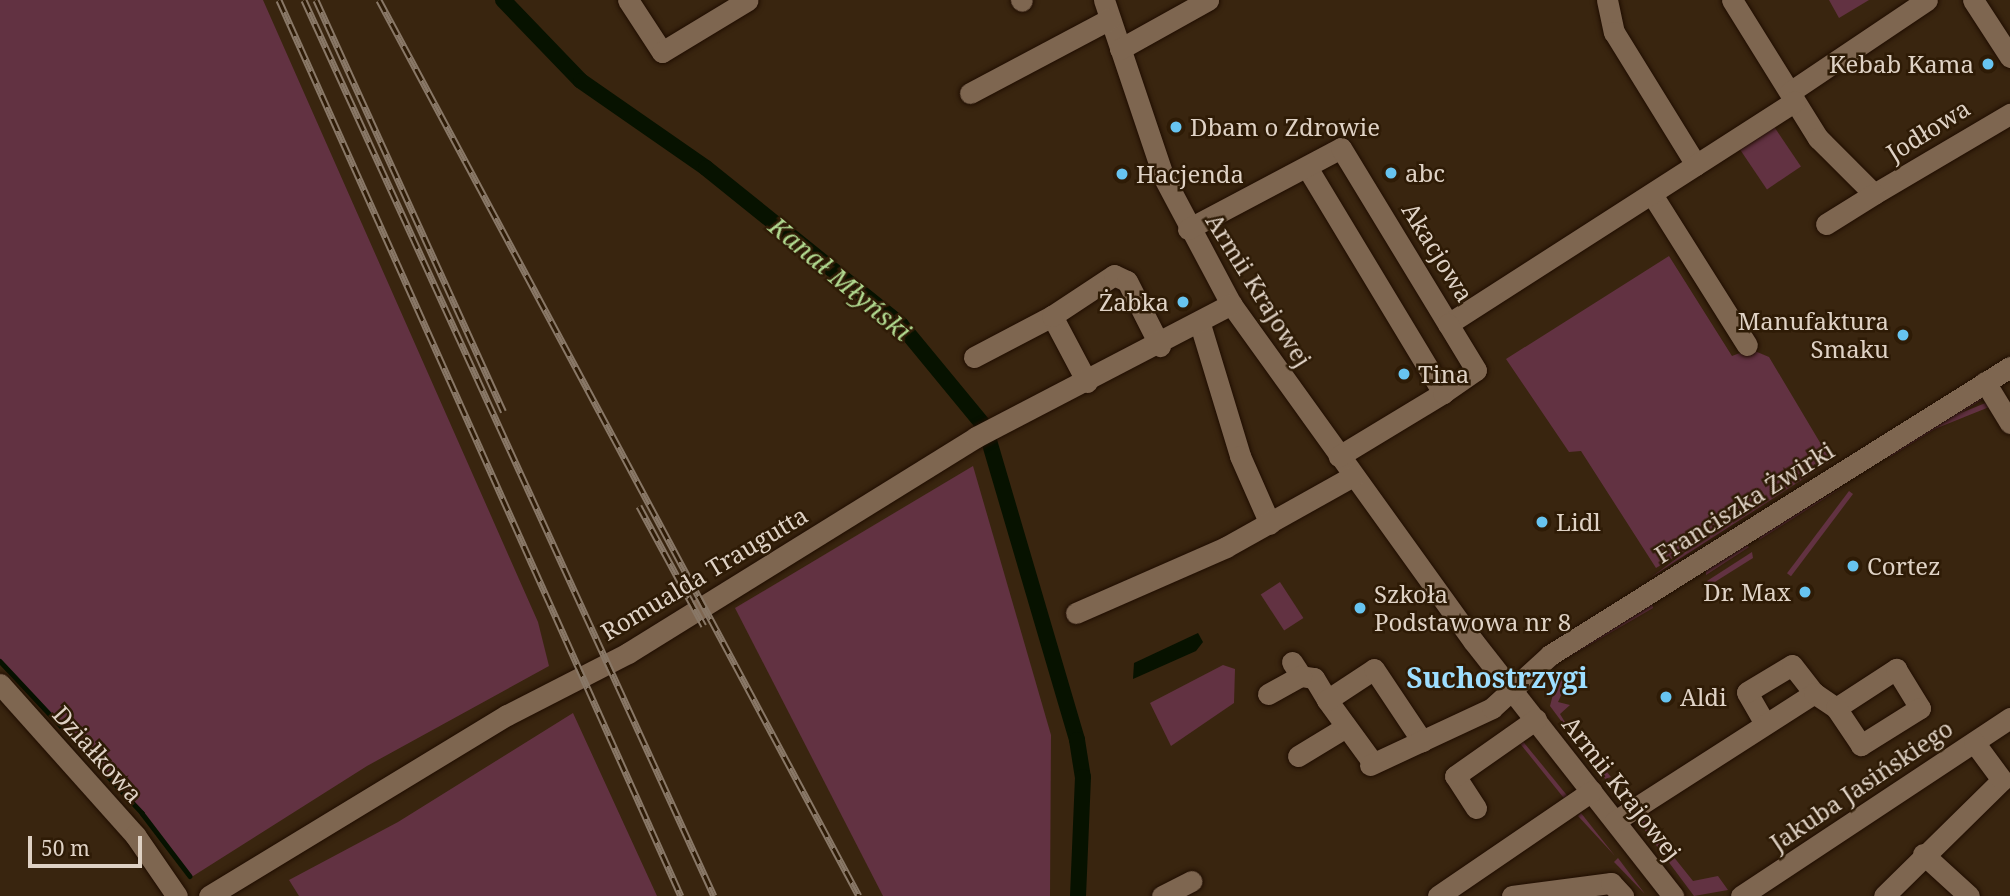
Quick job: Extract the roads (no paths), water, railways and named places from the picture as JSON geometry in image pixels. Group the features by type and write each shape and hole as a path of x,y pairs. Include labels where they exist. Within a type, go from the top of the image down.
{"street":[{"path":"628,0 662,52 748,0"},
{"path":"1120,49 1208,0"},
{"path":"1607,0 1614,32 1696,165"},
{"name":"Jodłowa","path":"1732,0 1818,138 1874,194"},
{"path":"1792,96 1927,0"},
{"path":"1973,0 2010,57"},
{"path":"970,93 1107,10"},
{"name":"Armii Krajowej","path":"1107,10 1188,229 1231,304 1353,476 1513,690 1673,896"},
{"name":"Akacjowa","path":"1188,229 1308,169 1341,148 1448,324 1653,195 1792,96"},
{"name":"Jodłowa","path":"1826,224 2010,114"},
{"path":"1308,169 1443,393"},
{"path":"1653,195 1747,345"},
{"path":"974,357 1052,316 1119,274 1160,346"},
{"name":"Romualda Traugutta","path":"209,896 507,715 628,653 976,438 1160,346 1231,304"},
{"path":"1052,316 1087,382"},
{"path":"1200,324 1240,456 1270,524"},
{"path":"1339,456 1476,370 1448,324"},
{"name":"Franciszka Żwirki","path":"1344,728 1356,733 1371,764 1492,708 1561,648 2010,367"},
{"path":"1985,382 2010,423"},
{"path":"1076,613 1270,524 1353,476"},
{"path":"1764,722 1747,692 1792,665 1814,693 1836,708"},
{"path":"1268,694 1297,669 1314,678 1344,728 1298,756"},
{"path":"1327,700 1374,669 1422,741"},
{"name":"Działkowa","path":"0,684 135,835 177,896"},
{"path":"1615,821 1764,722 1814,693"},
{"name":"Jakuba Jasińskiego","path":"1741,896 2010,718"},
{"path":"1476,808 1455,776 1536,719"},
{"path":"1884,896 1923,854 2002,780 1974,742"},
{"path":"1437,896 1592,791"},
{"path":"1923,854 1969,896"},
{"path":"1162,896 1191,881"},
{"path":"1512,896 1611,883 1623,896"}],"waterway":[{"name":"Kanał Młyński","path":"503,0 581,81 706,168 901,325 985,427 1077,740 1083,777 1078,896"},
{"path":"0,661 142,813 190,876"}],"railway":[{"path":"279,0 681,896"},
{"path":"304,0 714,896"},
{"path":"316,0 503,411"},
{"path":"379,0 859,896"},
{"path":"639,506 704,626"}],"place":[{"name":"Kebab Kama","path":"1988,64"},
{"name":"Dbam o Zdrowie","path":"1176,127"},
{"name":"abc","path":"1391,173"},
{"name":"Hacjenda","path":"1122,174"},
{"name":"Żabka","path":"1183,302"},
{"name":"Manufaktura Smaku","path":"1903,335"},
{"name":"Tina","path":"1404,374"},
{"name":"Lidl","path":"1542,522"},
{"name":"Cortez","path":"1853,566"},
{"name":"Dr. Max","path":"1805,592"},
{"name":"Szkoła Podstawowa nr 8","path":"1360,608"},
{"name":"Aldi","path":"1666,697"}],"district":[{"name":"Suchostrzygi","path":"1497,677"}]}
